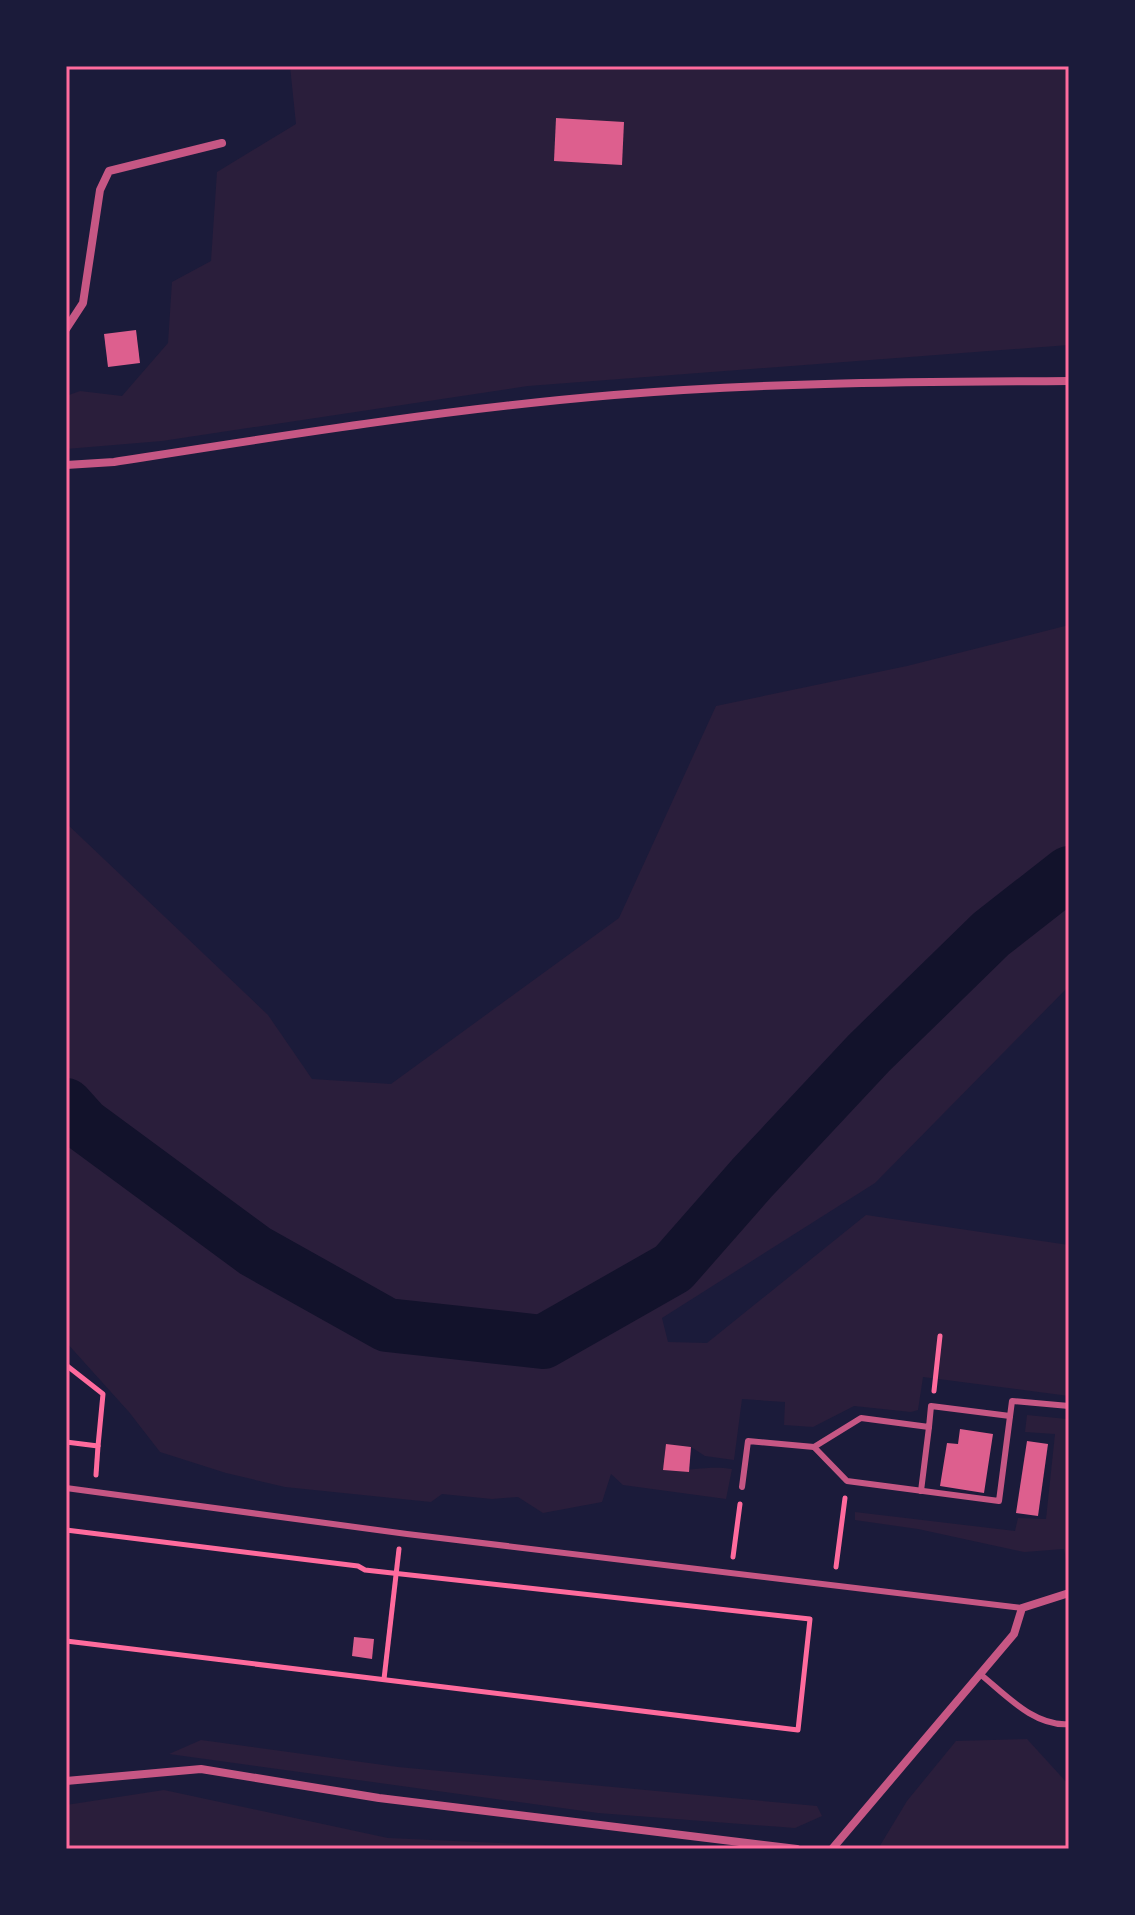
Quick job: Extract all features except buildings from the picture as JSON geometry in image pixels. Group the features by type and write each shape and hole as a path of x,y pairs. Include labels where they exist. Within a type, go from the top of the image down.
{"street":[{"path":"66,329 83,303 100,190 109,171 222,143"},
{"path":"66,465 114,462 463,411 614,395 820,382 1069,381"},
{"path":"832,1849 1014,1634 1022,1608 1069,1593"},
{"path":"66,1781 201,1769 379,1798 797,1849"}],"lane":[{"path":"814,1447 847,1481 999,1501 1012,1401 1069,1406"},
{"path":"921,1491 931,1406 1010,1416"},
{"path":"742,1487 748,1441 814,1447 861,1418 929,1427"},
{"path":"66,1488 1022,1608"},
{"path":"980,1674 1041,1719 1060,1725 1069,1724"}],"path":[{"path":"936,1375 940,1336"},
{"path":"66,1365 103,1394 96,1474"},
{"path":"66,1442 98,1446"},
{"path":"734,1551 740,1502"},
{"path":"837,1563 842,1517"},
{"path":"66,1530 358,1566 365,1570 395,1574 810,1619 798,1730 66,1641"},
{"path":"384,1679 401,1532"}],"shaded area":[{"path":"290,66 1069,66 1069,345 528,386 162,441 66,449 66,396 80,391 122,396 168,343 172,282 211,261 217,172 296,124"},
{"path":"1069,625 1069,986 875,1183 662,1318 668,1342 707,1343 866,1215 1069,1245 1069,1396 923,1377 918,1410 911,1412 854,1406 813,1427 784,1425 785,1402 742,1399 734,1460 705,1456 691,1447 666,1444 664,1470 732,1469 726,1499 623,1485 611,1474 602,1502 543,1513 518,1497 492,1499 442,1494 431,1502 285,1487 226,1473 160,1452 129,1412 66,1342 66,823 268,1015 312,1079 391,1084 619,918 716,706 907,666"},
{"path":"1027,1415 1067,1419 1069,1422 1069,1578 1064,1549 1024,1552 918,1529 855,1520 855,1512 1015,1531 1018,1518 1046,1519 1055,1434 1025,1432"},
{"path":"1027,1739 1069,1785 1069,1849 878,1849 907,1801 956,1741"},
{"path":"201,1740 398,1767 817,1806 822,1816 795,1828 598,1813 169,1754"},
{"path":"164,1790 388,1838 587,1849 66,1849 66,1805"}],"waterway":[{"path":"66,1105 84,1125 255,1251 387,1325 543,1342 673,1268 869,1053 991,934 1069,873"}]}
